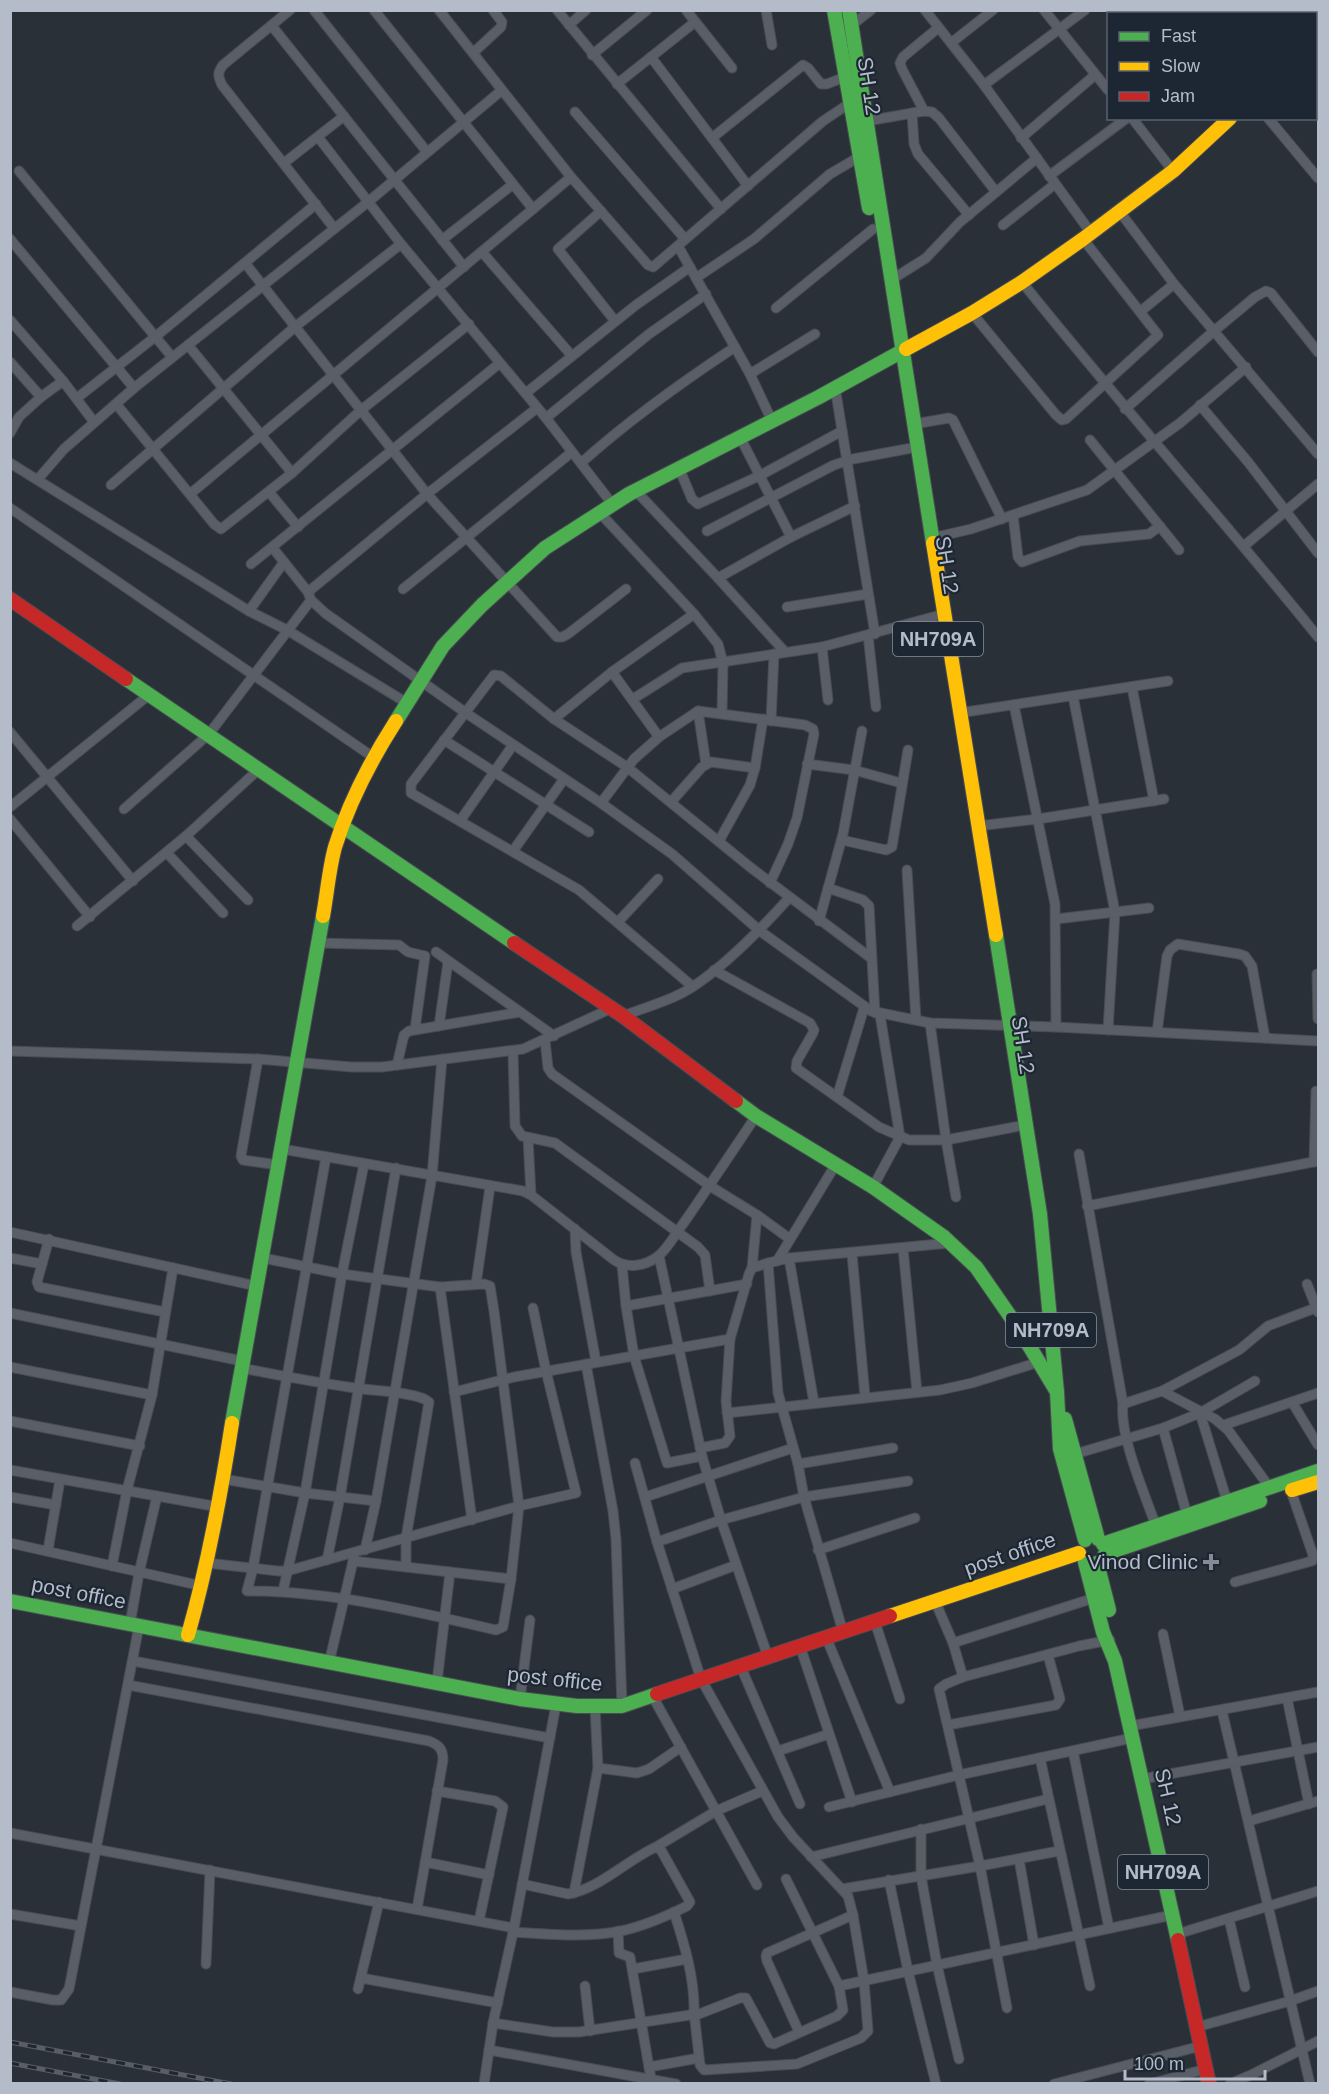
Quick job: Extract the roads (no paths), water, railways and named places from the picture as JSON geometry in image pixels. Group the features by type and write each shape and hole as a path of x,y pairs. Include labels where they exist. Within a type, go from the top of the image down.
{"main road":[{"name":"SH 12","path":"834,10 859,157 914,424 913,448 932,538 939,616 959,713 978,826 1004,1025"},
{"name":"SH 12","path":"849,10 891,280 898,353 1020,1127 1040,1214 1058,1392 1060,1449 1093,1551 1113,1629 1110,1640"},
{"path":"188,1635 202,1586 219,1507 242,1364 298,1063 331,866 356,793 373,757 443,646 461,625 545,548 599,512 636,491 836,387 972,313 1022,282 1173,171 1228,120"},
{"path":"10,599 343,828 618,1012 756,1116 873,1187 950,1244 975,1267 1019,1329 1058,1392"},
{"name":"SH 12","path":"1058,1392 1075,1454 1093,1551 1094,1598 1110,1640 1115,1661 1178,1934 1209,2084"},
{"path":"1093,1551 1156,1526 1318,1471"},
{"path":"1093,1551 1318,1482"},
{"name":"post office","path":"10,1601 520,1699 556,1705 622,1706 740,1665 1093,1551"}],"street":[{"path":"291,10 223,65 218,72 218,77 334,228"},
{"path":"314,10 427,152"},
{"path":"374,10 533,209"},
{"path":"439,10 571,177 650,267 656,265 823,122 850,103"},
{"path":"473,53 501,27 502,22 493,10"},
{"path":"557,10 721,209"},
{"path":"569,25 586,10"},
{"path":"592,55 647,10"},
{"path":"686,10 732,68"},
{"path":"766,10 772,45"},
{"path":"852,25 872,10"},
{"path":"951,43 993,10"},
{"path":"1044,10 1107,89"},
{"path":"984,85 1085,10"},
{"path":"926,11 1037,158 1087,236 1158,335 1066,418 1059,418 972,313"},
{"path":"617,84 695,22"},
{"path":"272,26 393,181 464,267"},
{"path":"924,111 900,63 903,57 938,28"},
{"path":"651,57 748,186"},
{"path":"712,138 803,65 821,84 847,76"},
{"path":"1021,138 1095,75"},
{"path":"38,479 64,449 134,388 368,202 502,90"},
{"path":"867,121 924,111 932,112 996,192"},
{"path":"575,112 681,242 690,267 750,374 772,421"},
{"path":"912,114 914,144 918,154 969,215"},
{"path":"284,162 344,116"},
{"path":"1003,225 1052,180 1125,120"},
{"path":"1134,120 1173,171"},
{"path":"1270,120 1318,178"},
{"path":"318,137 401,244 526,393 613,505"},
{"path":"696,278 754,238 821,180 859,157"},
{"path":"891,280 926,258 969,215 1037,158"},
{"path":"19,171 172,357"},
{"path":"190,494 571,177"},
{"path":"442,240 512,185"},
{"path":"77,398 316,204"},
{"path":"601,212 558,249 615,321"},
{"path":"1120,212 1174,284 1318,454"},
{"path":"776,308 873,229"},
{"path":"10,239 134,388"},
{"path":"111,485 296,326 401,244"},
{"path":"482,252 572,356"},
{"path":"245,263 427,494 556,637 562,637 626,589"},
{"path":"526,393 615,321 690,267"},
{"path":"1022,282 1104,384 1244,546 1318,636"},
{"path":"1141,311 1174,284"},
{"path":"1125,409 1214,331 1255,297 1266,291 1271,293 1318,352"},
{"path":"546,418 655,330 706,294"},
{"path":"117,405 214,524 221,529 292,473 360,411 469,324"},
{"path":"12,325 63,381 94,422"},
{"path":"750,374 815,334"},
{"path":"1310,342 1318,336"},
{"path":"188,345 292,473"},
{"path":"581,463 613,435 735,346"},
{"path":"10,362 41,397"},
{"path":"251,564 500,363"},
{"path":"932,538 962,532 1087,490 1154,442 1246,367"},
{"path":"10,433 20,417 41,397 63,381"},
{"path":"836,387 868,594 876,707"},
{"path":"1200,405 1248,462 1318,553"},
{"path":"124,809 209,734 310,596 427,494 537,408"},
{"path":"914,424 949,418 953,420 1002,519"},
{"path":"679,468 692,499 698,504 759,476 842,431"},
{"path":"740,437 791,537"},
{"path":"1090,440 1179,550"},
{"path":"707,531 846,461 913,448"},
{"path":"403,589 572,452"},
{"path":"10,463 249,611 287,630 407,703"},
{"path":"1244,546 1318,484"},
{"path":"636,491 718,578 779,653 767,720 755,768 746,795 719,841"},
{"path":"269,492 298,527"},
{"path":"718,578 791,537 855,506"},
{"path":"10,508 373,757"},
{"path":"599,512 694,614 718,644 723,663 722,713"},
{"path":"1013,515 1018,557 1022,562 1080,541 1149,534 1161,526"},
{"path":"272,547 325,613 672,854 760,931 864,1008 878,1014 930,1023 1056,1027 1318,1041"},
{"path":"249,611 284,562"},
{"path":"787,607 868,594"},
{"path":"554,719 612,672 694,614"},
{"path":"633,699 682,668 822,647 939,616"},
{"path":"822,647 828,700"},
{"path":"612,672 659,736"},
{"path":"692,986 579,890 415,796 410,789 444,740 491,678 497,674 554,719 627,767 789,898 871,958"},
{"path":"959,713 1168,681"},
{"path":"978,826 1159,800 1132,687"},
{"path":"10,807 150,694"},
{"path":"1073,696 1115,912 1108,1030"},
{"path":"1014,705 1053,888 1056,919 1056,1027"},
{"path":"698,711 706,764"},
{"path":"601,803 627,767 659,736 698,711 813,729 814,734 797,818 770,883"},
{"path":"819,921 842,840 862,730"},
{"path":"10,732 133,881"},
{"path":"444,740 589,832"},
{"path":"460,821 513,745"},
{"path":"842,840 880,850 890,850 908,750"},
{"path":"671,802 706,764 717,762 755,768"},
{"path":"807,764 854,770 901,783"},
{"path":"77,926 186,836 258,770"},
{"path":"513,851 564,779"},
{"path":"10,819 90,917"},
{"path":"186,836 248,900"},
{"path":"166,853 223,913"},
{"path":"907,870 916,1020"},
{"path":"618,922 658,879"},
{"path":"828,888 863,900 869,906 871,958 878,1014 900,1137 873,1187"},
{"path":"10,1051 258,1059 352,1067 397,1065 513,1051 534,1046 618,1012 674,996 714,970 760,931 789,898"},
{"path":"1056,919 1149,908"},
{"path":"318,943 399,945 408,952 425,956 415,1029"},
{"path":"1157,1032 1167,956 1170,950 1179,944 1239,954 1249,961 1252,966 1264,1038"},
{"path":"436,952 520,1012 549,1038"},
{"path":"439,1026 448,962"},
{"path":"714,970 813,1026 813,1033 797,1061 796,1068 879,1127 909,1140 946,1140 1020,1127"},
{"path":"1317,974 1318,1019"},
{"path":"837,1097 864,1008"},
{"path":"397,1065 404,1035 415,1029 520,1012"},
{"path":"930,1023 956,1197"},
{"path":"549,1038 548,1068 552,1074 710,1186 790,1239"},
{"path":"513,1051 515,1126 522,1136 555,1143 698,1247 705,1255 710,1291"},
{"path":"258,1059 241,1156 243,1160 278,1165"},
{"path":"329,1663 358,1554 376,1501 432,1176 442,1059"},
{"path":"1087,1206 1316,1161 1316,1091"},
{"path":"282,1149 516,1189 531,1195 622,1265 636,1265 659,1256 710,1186 756,1116"},
{"path":"528,1137 531,1195"},
{"path":"1079,1154 1123,1404 1122,1423 1156,1526"},
{"path":"263,1258 306,1268 376,1280 440,1287 476,1284 489,1286 519,1506 512,1579 505,1625 501,1629 496,1630 446,1618 345,1600 283,1591 247,1591 253,1568 267,1487 306,1268 326,1157"},
{"path":"283,1591 305,1493 342,1274 364,1164"},
{"path":"836,1164 790,1239 772,1262 778,1393 798,1464 804,1497 843,1632"},
{"path":"327,1560 340,1497 396,1168"},
{"path":"476,1284 490,1186"},
{"path":"622,1265 634,1356 667,1463 721,1445 730,1436 726,1393 730,1339 752,1268 757,1215"},
{"path":"575,1229 576,1252 596,1362"},
{"path":"10,1232 256,1286"},
{"path":"49,1239 37,1284 41,1288 165,1312"},
{"path":"752,1268 789,1258 950,1244"},
{"path":"903,1248 917,1392"},
{"path":"852,1254 865,1396"},
{"path":"659,1256 701,1452 721,1520 768,1657"},
{"path":"10,1258 42,1264"},
{"path":"789,1258 814,1403"},
{"path":"112,1566 127,1490 152,1395 173,1268"},
{"path":"626,1306 747,1284"},
{"path":"1123,1404 1162,1391 1239,1350 1268,1326 1318,1309 1307,1284"},
{"path":"440,1287 472,1520"},
{"path":"207,1563 278,1572 287,1571 358,1554 519,1506 576,1493 533,1308"},
{"path":"10,1313 160,1342 287,1376 424,1398 429,1402 406,1538 406,1566"},
{"path":"454,1392 546,1371 730,1339"},
{"path":"727,1413 964,1385 1039,1362"},
{"path":"586,1364 616,1539 622,1706"},
{"path":"10,1367 152,1395"},
{"path":"1075,1454 1163,1428 1200,1413 1256,1381"},
{"path":"1162,1391 1224,1425 1270,1488"},
{"path":"1224,1425 1318,1392"},
{"path":"1292,1402 1318,1445"},
{"path":"1200,1413 1227,1501"},
{"path":"10,1421 140,1446"},
{"path":"1163,1428 1187,1515"},
{"path":"645,1497 793,1448"},
{"path":"798,1464 893,1448"},
{"path":"635,1463 657,1542 701,1679 762,1791 785,1827 848,1896 864,1981 868,2031 861,2038 791,2065 704,2070 701,2068 699,2058 687,1959 674,1912"},
{"path":"10,1470 219,1507"},
{"path":"224,1479 305,1493 376,1501"},
{"path":"48,1550 60,1480"},
{"path":"657,1542 721,1520 804,1497 908,1480"},
{"path":"1235,1582 1312,1561 1313,1555 1291,1491"},
{"path":"10,1992 61,2000 69,1989 133,1661 139,1573 156,1496"},
{"path":"10,1497 56,1505"},
{"path":"819,1550 915,1518"},
{"path":"10,1543 202,1586"},
{"path":"358,1554 406,1566 512,1579"},
{"path":"672,1589 736,1565"},
{"path":"436,1682 446,1618 450,1572"},
{"path":"953,1643 1094,1598"},
{"path":"935,1601 953,1643 963,1677"},
{"path":"520,1699 527,1660 530,1620"},
{"path":"875,1622 900,1699"},
{"path":"1163,1634 1180,1716"},
{"path":"826,1637 890,1792"},
{"path":"1007,2008 980,1866 939,1689 946,1683 963,1677 1110,1640"},
{"path":"800,1646 852,1802"},
{"path":"948,1725 1056,1705 1060,1699 1048,1655"},
{"path":"133,1661 550,1738"},
{"path":"740,1665 800,1804"},
{"path":"128,1684 429,1741 437,1745 443,1754 417,1909"},
{"path":"829,1807 1073,1750 1180,1716 1222,1711 1318,1692"},
{"path":"653,1697 757,1885"},
{"path":"1249,1821 1314,1802 1298,1751 1287,1698"},
{"path":"484,2084 493,2023 514,1930 556,1705"},
{"path":"574,1893 598,1768 595,1707"},
{"path":"1222,1711 1310,2084"},
{"path":"778,1751 829,1734"},
{"path":"598,1768 637,1773 649,1769 681,1747"},
{"path":"1142,1779 1318,1747"},
{"path":"1073,1750 1108,1928"},
{"path":"1040,1758 1090,1986"},
{"path":"437,1791 495,1801 503,1807 479,1921"},
{"path":"522,1884 568,1894 574,1893 716,1811 762,1791"},
{"path":"811,1857 1048,1799"},
{"path":"921,1829 921,1876 937,1965 959,2059"},
{"path":"10,1833 417,1909 514,1930 559,1934 618,1931 647,1924 687,1906 689,1899 661,1850 656,1847"},
{"path":"842,1889 1059,1851"},
{"path":"1019,1859 1034,1945"},
{"path":"425,1862 489,1875"},
{"path":"206,1964 210,1870"},
{"path":"493,2023 553,2031 590,2031 642,2021 686,2016 743,1997 757,2015 770,2043 778,2043 837,2016 843,2010 839,1986 786,1879"},
{"path":"889,1880 908,1971 936,2084"},
{"path":"1178,1934 1318,1891"},
{"path":"358,1989 379,1902"},
{"path":"10,1914 81,1926"},
{"path":"799,2032 766,1956 772,1950 853,1915"},
{"path":"839,1986 1172,1915"},
{"path":"1229,1919 1245,1987"},
{"path":"618,1931 619,1953 630,1956 633,1969 651,2079"},
{"path":"633,1969 687,1959"},
{"path":"361,1978 498,2003"},
{"path":"585,1986 590,2031"},
{"path":"1197,2027 1318,1991"},
{"path":"1230,2084 1318,2041"},
{"path":"1054,2084 1201,2046"},
{"path":"489,2049 676,2084"},
{"path":"649,2067 699,2058"},
{"path":"1149,2084 1206,2069"}],"railway":[{"path":"10,2042 231,2084"},
{"path":"10,2063 120,2084"}],"place":[{"name":"Vinod Clinic","path":"1211,1562"}]}
